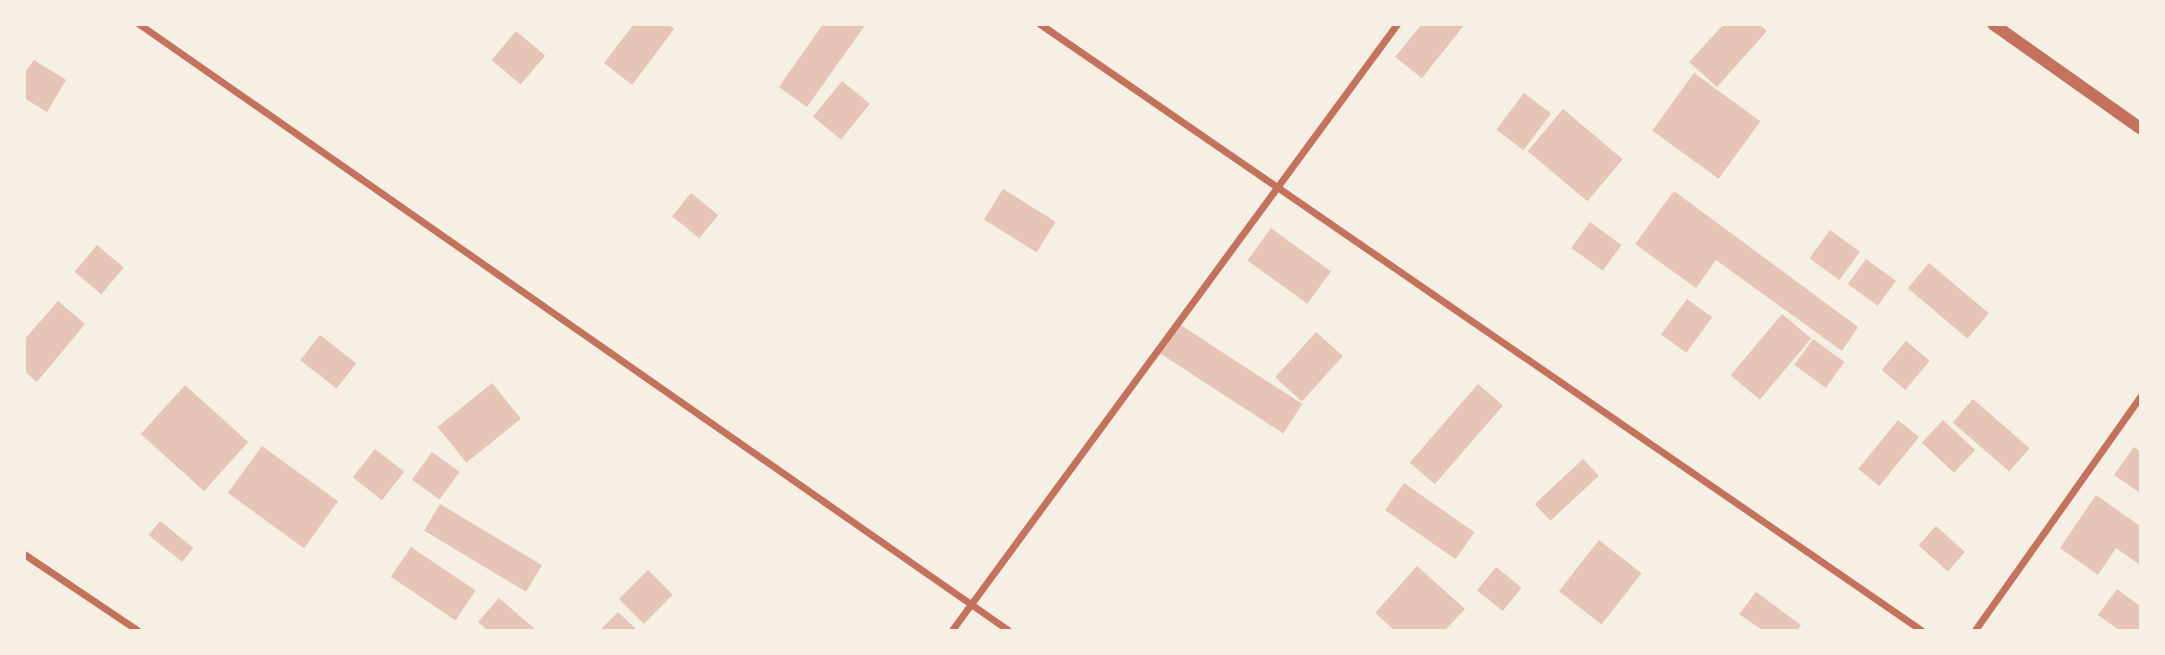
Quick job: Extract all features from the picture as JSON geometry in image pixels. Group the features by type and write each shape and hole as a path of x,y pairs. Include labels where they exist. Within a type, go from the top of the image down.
{"street":[{"path":"139,24 1008,631"},
{"path":"1040,24 1921,631"},
{"path":"952,631 1397,24"},
{"path":"1993,24 2140,128"},
{"path":"1975,631 2140,397"},
{"path":"24,554 137,631"}],"building":[{"path":"634,24 668,24 674,29 632,85 604,63"},
{"path":"823,24 866,24 807,107 779,87"},
{"path":"1422,24 1465,24 1422,78 1395,57"},
{"path":"1724,24 1759,24 1767,31 1717,87 1689,62"},
{"path":"516,31 545,55 521,85 492,60"},
{"path":"34,60 66,80 47,112 24,98 24,74"},
{"path":"1694,73 1760,121 1719,179 1652,130"},
{"path":"842,81 870,104 841,139 813,117"},
{"path":"1524,93 1551,113 1523,150 1496,130"},
{"path":"1563,109 1623,159 1587,201 1528,151"},
{"path":"1003,189 1056,222 1037,252 984,220"},
{"path":"1674,191 1858,327 1842,351 1716,260 1696,288 1635,244"},
{"path":"691,193 718,215 699,238 672,216"},
{"path":"1590,222 1622,245 1603,271 1571,248"},
{"path":"1271,228 1331,271 1307,304 1247,260"},
{"path":"1830,230 1860,252 1839,280 1809,258"},
{"path":"97,245 124,267 101,294 75,272"},
{"path":"1866,259 1896,281 1878,306 1848,284"},
{"path":"1929,263 1989,313 1968,338 1908,288"},
{"path":"1687,299 1712,317 1686,353 1661,335"},
{"path":"58,301 85,324 37,382 24,371 24,340"},
{"path":"1782,314 1811,338 1760,400 1731,375"},
{"path":"1179,324 1302,404 1283,433 1160,353"},
{"path":"1316,332 1343,356 1302,401 1275,377"},
{"path":"320,335 356,363 337,389 300,360"},
{"path":"1813,339 1845,362 1826,388 1794,365"},
{"path":"1906,341 1930,361 1905,390 1882,370"},
{"path":"492,383 521,419 467,463 438,427"},
{"path":"1478,384 1503,406 1435,484 1410,462"},
{"path":"185,385 248,442 204,491 141,434"},
{"path":"1973,399 2030,448 2009,472 1953,422"},
{"path":"1898,420 1919,437 1879,486 1858,469"},
{"path":"1943,420 1975,450 1954,473 1922,443"},
{"path":"262,446 338,501 304,548 228,493"},
{"path":"2134,447 2140,451 2140,493 2114,475"},
{"path":"375,449 404,472 382,500 353,477"},
{"path":"432,452 460,472 440,499 412,480"},
{"path":"1583,459 1599,476 1550,521 1535,504"},
{"path":"1404,483 1474,532 1456,559 1385,510"},
{"path":"2096,495 2140,526 2140,565 2116,548 2098,575 2060,548"},
{"path":"440,504 542,565 526,592 424,531"},
{"path":"160,521 193,548 182,562 149,535"},
{"path":"1936,526 1965,552 1948,571 1919,545"},
{"path":"1599,540 1642,573 1602,624 1559,591"},
{"path":"411,547 476,591 456,620 391,577"},
{"path":"1417,566 1465,609 1445,630 1394,630 1375,613"},
{"path":"1496,567 1522,588 1503,611 1477,590"},
{"path":"648,570 673,595 644,624 619,599"},
{"path":"2117,589 2140,606 2140,630 2119,630 2098,615"},
{"path":"1756,592 1801,625 1797,630 1762,630 1739,614"},
{"path":"499,598 536,630 487,630 478,622"},
{"path":"618,612 637,630 600,630"}]}
